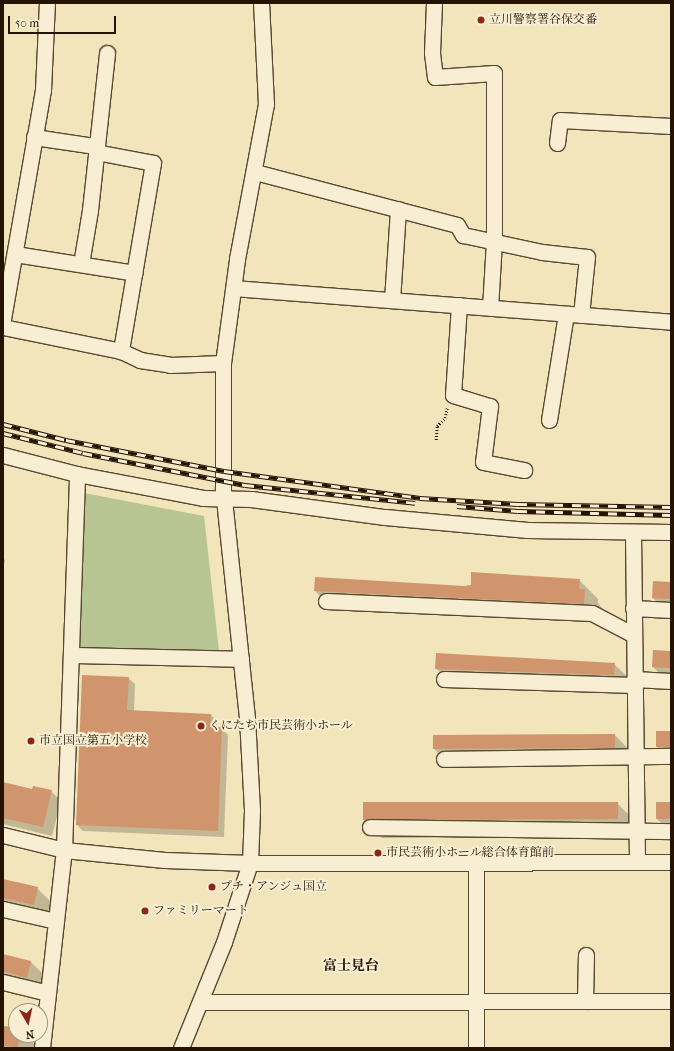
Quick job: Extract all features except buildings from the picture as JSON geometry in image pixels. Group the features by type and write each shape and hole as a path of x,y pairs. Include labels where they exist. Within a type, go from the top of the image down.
{"street":[{"path":"3,319 5,289 15,254 43,90 47,3"},
{"path":"181,1048 201,1002 239,902 250,863 252,810 241,659 224,500 223,363 234,288 266,104 261,3"},
{"path":"434,3 432,53 435,77 494,73 494,241 490,308"},
{"path":"81,264 105,92 107,53"},
{"path":"558,142 560,120 671,126"},
{"path":"34,137 96,149 153,163 122,351"},
{"path":"254,172 457,225 463,235 542,252 587,257 549,420"},
{"path":"392,300 398,209"},
{"path":"15,254 135,273"},
{"path":"234,288 671,322"},
{"path":"460,305 453,395 490,406 483,462 524,470"},
{"path":"3,327 122,351 140,360 170,365 223,363"},
{"path":"3,455 77,474 224,500 251,499 385,517 527,530 633,533 671,532"},
{"path":"42,1048 64,850 77,474"},
{"path":"633,533 634,757 637,862"},
{"path":"326,601 592,613 634,635"},
{"path":"633,608 671,610"},
{"path":"71,655 241,659"},
{"path":"444,679 634,682 671,681"},
{"path":"444,759 671,756"},
{"path":"370,827 636,832 671,831"},
{"path":"3,835 64,850 164,860 250,863 671,862"},
{"path":"476,862 476,1048"},
{"path":"3,909 56,921"},
{"path":"585,1001 586,955"},
{"path":"3,982 48,993"},
{"path":"201,1002 671,1001"}],"path":[{"path":"436,440 437,426 445,418 448,404 453,395"}],"green space":[{"path":"84,493 204,516 219,651 80,649"}],"railway":[{"path":"3,424 66,440 224,471 420,498 518,504 671,507"},
{"path":"3,433 83,453 245,485 415,503"},
{"path":"457,506 518,511 671,515"}],"place":[{"name":"立川警察署谷保交番","path":"481,20"},
{"name":"くにたち市民芸術小ホール","path":"201,726"},
{"name":"市立国立第五小学校","path":"31,741"},
{"name":"市民芸術小ホール総合体育館前","path":"378,853"},
{"name":"プチ・アンジュ国立","path":"212,887"},
{"name":"ファミリーマート","path":"145,911"}],"district":[{"name":"富士見台","path":"351,966"}]}
